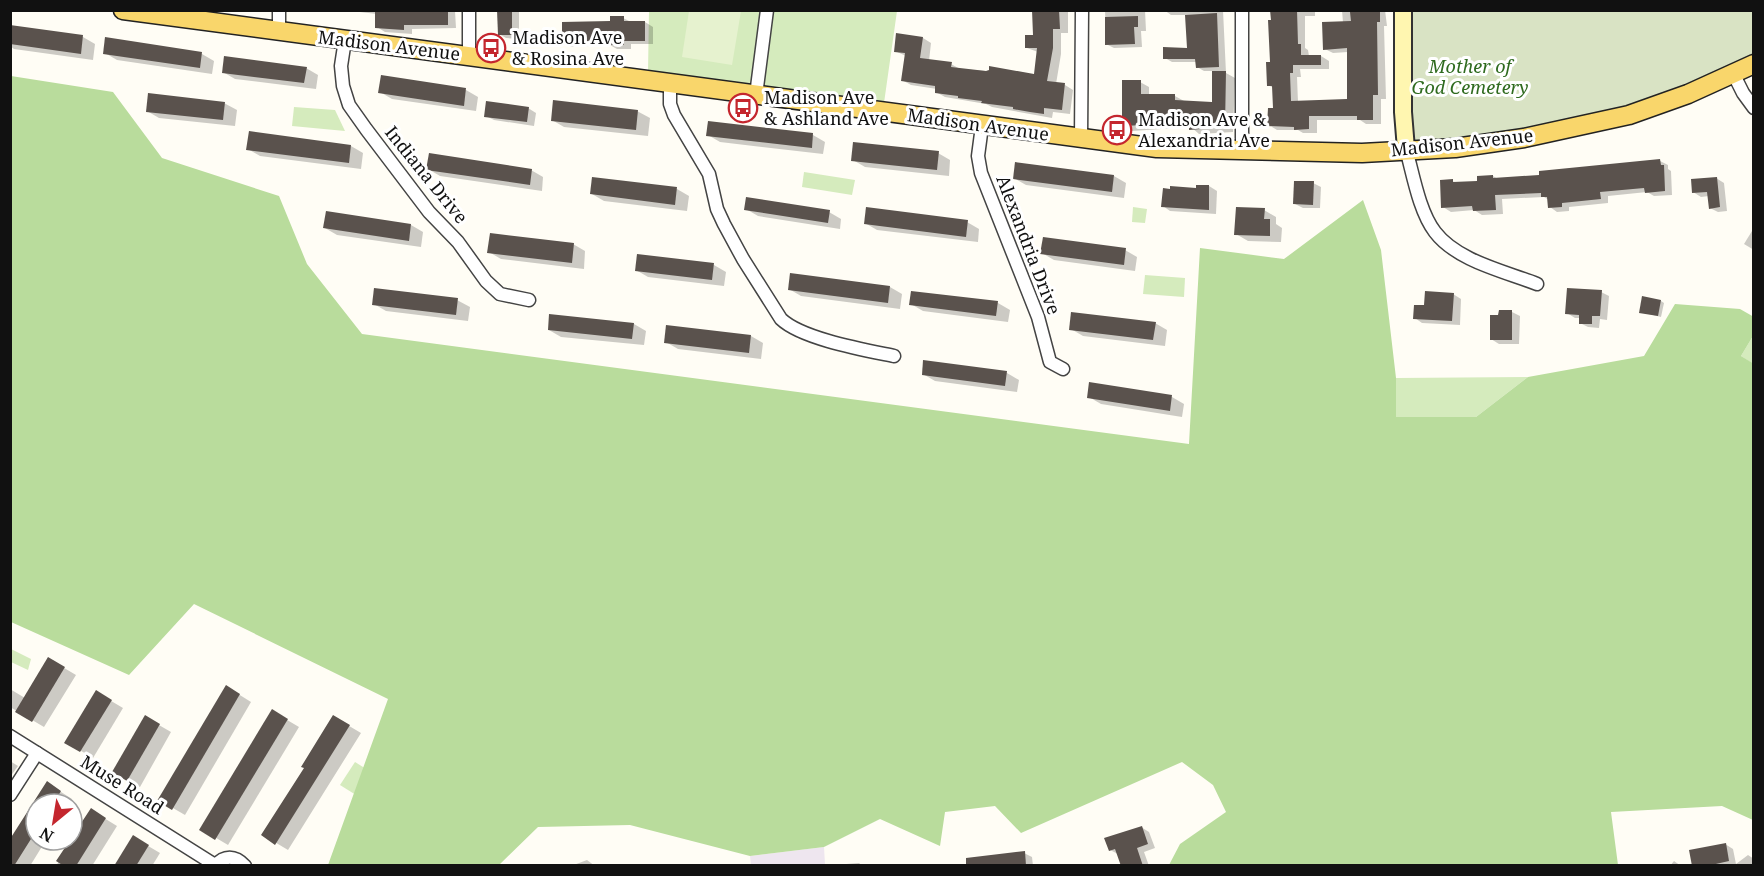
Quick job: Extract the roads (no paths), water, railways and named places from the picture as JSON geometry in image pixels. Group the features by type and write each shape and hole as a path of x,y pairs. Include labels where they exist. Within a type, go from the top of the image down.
{"main road":[{"name":"Madison Avenue","path":"123,10 1081,139 1157,148 1242,151 1362,153 1455,148 1524,138 1629,115 1734,75 1754,64"}],"street":[{"path":"279,10 279,32"},
{"path":"469,10 469,56"},
{"path":"756,95 767,10"},
{"path":"1081,139 1082,10"},
{"path":"1242,10 1242,151"},
{"path":"1402,10 1406,149 1421,204 1434,231 1449,246 1472,259 1537,284"},
{"name":"Indiana Drive","path":"345,40 341,66 343,86 349,105 366,129 429,212 458,242 486,280 500,294 530,300"},
{"path":"1734,75 1754,108"},
{"path":"670,84 670,104 674,116 709,174 717,209 724,224 781,319 787,325 807,334 894,356"},
{"name":"Alexandria Drive","path":"982,126 978,156 981,173 1038,317 1050,362 1063,369"},
{"name":"Muse Road","path":"10,736 215,865 230,857 245,866"},
{"path":"10,795 37,753"}],"place":[{"name":"Madison Ave & Rosina Ave","path":"491,48"},
{"name":"Madison Ave & Ashland Ave","path":"743,108"},
{"name":"Madison Ave & Alexandria Ave","path":"1117,130"}],"park label":[{"name":"Mother of God Cemetery","path":"1470,77"}]}
